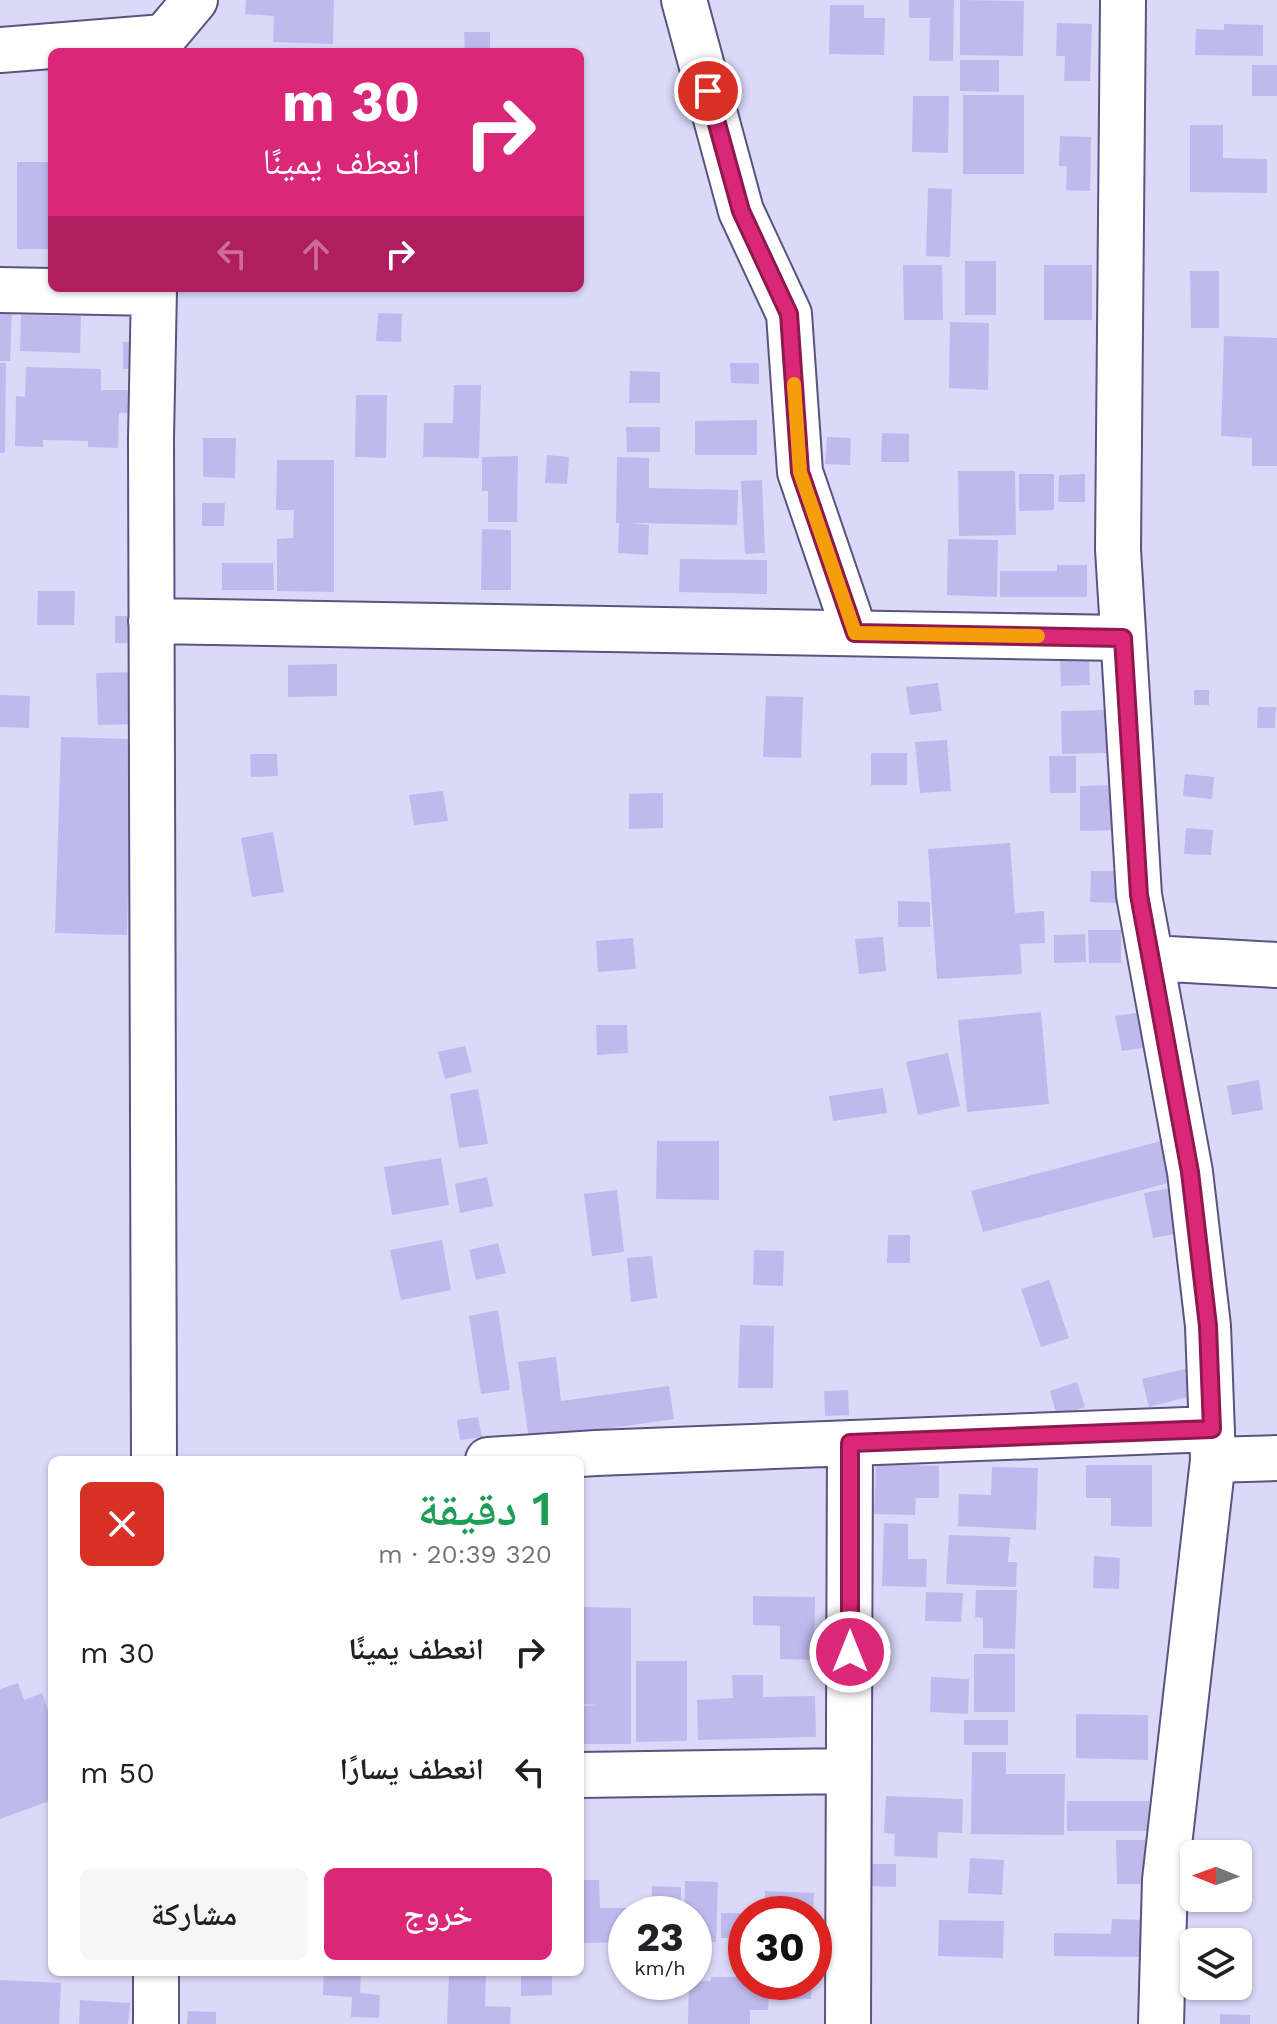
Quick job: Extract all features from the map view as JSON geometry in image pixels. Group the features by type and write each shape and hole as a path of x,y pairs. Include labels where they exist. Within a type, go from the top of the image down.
{"street":[{"path":"0,50 164,30 195,0"},
{"path":"684,0 741,211 789,314 800,472 855,633"},
{"path":"1123,0 1118,549 1123,638 1139,895 1190,1172 1208,1326 1212,1445 1165,1880 1161,2024"},
{"path":"0,290 48,290"},
{"path":"154,292 151,621 154,1456"},
{"path":"151,621 1123,638"},
{"path":"1151,958 1277,965"},
{"path":"848,2024 850,1443"},
{"path":"573,1456 850,1443 1212,1445 1277,1458"},
{"path":"584,1775 849,1771"},
{"path":"156,1976 156,2024"}],"building":[{"path":"246,0 334,0 333,44 273,42 274,16 245,14"},
{"path":"909,0 954,0 953,61 929,61 930,18 909,18"},
{"path":"960,0 1024,1 1023,56 960,55"},
{"path":"830,5 864,5 864,18 885,18 884,55 829,54"},
{"path":"1057,23 1092,24 1090,81 1064,81 1065,56 1056,56"},
{"path":"1224,24 1263,25 1263,56 1195,55 1196,29 1224,30"},
{"path":"464,32 490,32 490,48 465,48"},
{"path":"960,60 999,60 999,92 960,91"},
{"path":"1252,65 1277,65 1277,96 1252,96"},
{"path":"963,95 1024,95 1024,174 963,174"},
{"path":"913,96 949,96 948,153 912,152"},
{"path":"1190,125 1223,125 1223,158 1267,159 1267,193 1190,192"},
{"path":"1060,136 1091,137 1090,191 1066,190 1067,166 1059,166"},
{"path":"17,162 48,162 48,249 17,249"},
{"path":"928,188 952,189 950,257 926,256"},
{"path":"965,261 996,261 996,315 965,315"},
{"path":"903,265 942,265 943,320 904,320"},
{"path":"1044,265 1092,265 1092,320 1044,320"},
{"path":"1190,271 1219,271 1219,328 1191,328"},
{"path":"0,312 12,312 10,361 0,361"},
{"path":"378,313 402,314 401,342 376,341"},
{"path":"21,315 81,316 80,353 20,351"},
{"path":"950,322 989,323 988,390 949,388"},
{"path":"1224,336 1277,338 1277,466 1252,466 1252,438 1221,436"},
{"path":"123,342 146,342 145,370 123,369"},
{"path":"0,363 6,363 5,453 0,453"},
{"path":"730,363 759,363 759,384 731,383"},
{"path":"26,367 101,369 101,390 131,390 130,413 119,413 118,448 88,447 88,441 43,440 43,447 15,446 16,396 25,397"},
{"path":"630,371 660,372 660,403 629,403"},
{"path":"454,385 481,385 479,458 423,457 424,423 453,423"},
{"path":"356,395 387,395 386,458 355,457"},
{"path":"757,420 757,455 695,455 695,421"},
{"path":"626,427 660,427 660,452 627,452"},
{"path":"882,433 909,434 909,462 881,462"},
{"path":"827,437 851,438 850,465 825,464"},
{"path":"203,438 236,438 235,478 203,477"},
{"path":"547,455 569,457 567,484 545,483"},
{"path":"518,456 517,522 488,522 488,491 482,491 482,457"},
{"path":"617,457 649,458 649,488 738,490 737,525 630,523 649,525 648,555 618,553"},
{"path":"277,460 334,460 334,592 277,591 277,539 293,538 294,510 276,510"},
{"path":"958,471 1015,471 1016,535 959,536"},
{"path":"1019,474 1054,474 1054,510 1019,511"},
{"path":"1085,474 1085,502 1058,502 1059,475"},
{"path":"762,480 765,553 745,554 741,481"},
{"path":"202,503 225,503 224,526 202,526"},
{"path":"482,529 511,530 511,590 481,590"},
{"path":"948,539 998,540 997,597 947,595"},
{"path":"680,559 767,560 767,594 679,592"},
{"path":"222,563 273,563 274,590 222,590"},
{"path":"1057,565 1087,565 1087,597 1000,597 1000,571 1057,571"},
{"path":"38,591 75,591 74,625 37,625"},
{"path":"115,616 136,616 136,643 115,643"},
{"path":"1089,660 1090,685 1061,686 1060,661"},
{"path":"337,664 337,696 288,697 288,665"},
{"path":"134,672 135,724 98,725 96,673"},
{"path":"938,683 942,711 910,715 906,687"},
{"path":"1194,690 1209,690 1209,705 1194,705"},
{"path":"0,695 30,696 29,728 0,727"},
{"path":"766,696 803,697 801,758 763,757"},
{"path":"1258,707 1276,707 1275,728 1257,728"},
{"path":"1107,710 1108,753 1062,754 1061,711"},
{"path":"61,737 132,739 127,935 55,933"},
{"path":"947,740 951,791 920,793 915,742"},
{"path":"871,753 907,753 907,785 871,785"},
{"path":"250,754 277,754 278,776 251,777"},
{"path":"1049,756 1076,756 1076,793 1050,793"},
{"path":"1185,774 1214,777 1212,799 1183,796"},
{"path":"1114,785 1115,830 1080,831 1080,786"},
{"path":"443,791 448,821 414,825 409,795"},
{"path":"663,793 663,828 629,829 629,794"},
{"path":"1186,828 1213,830 1211,855 1184,854"},
{"path":"273,832 284,892 252,897 241,838"},
{"path":"1010,843 1015,913 1044,911 1045,943 1020,944 1022,974 937,979 928,849"},
{"path":"1091,871 1119,871 1118,903 1090,902"},
{"path":"898,901 930,902 930,927 898,927"},
{"path":"1088,930 1121,930 1121,963 1089,963"},
{"path":"1085,934 1086,962 1054,963 1054,935"},
{"path":"883,937 886,971 859,974 855,939"},
{"path":"633,938 636,969 598,972 596,941"},
{"path":"1041,1012 1049,1104 967,1112 958,1020"},
{"path":"1143,1012 1149,1047 1122,1051 1115,1016"},
{"path":"596,1025 627,1025 628,1053 597,1055"},
{"path":"465,1046 472,1072 445,1079 438,1052"},
{"path":"948,1053 960,1106 918,1115 906,1062"},
{"path":"1259,1080 1263,1110 1232,1115 1227,1086"},
{"path":"883,1088 887,1113 833,1121 829,1096"},
{"path":"478,1089 488,1144 459,1148 450,1094"},
{"path":"657,1141 719,1141 719,1200 656,1199"},
{"path":"1161,1141 1172,1182 983,1232 971,1191"},
{"path":"441,1158 449,1205 392,1215 384,1167"},
{"path":"487,1177 493,1206 460,1213 455,1184"},
{"path":"1170,1188 1179,1233 1153,1238 1144,1193"},
{"path":"617,1190 624,1252 592,1256 584,1194"},
{"path":"888,1235 910,1235 910,1263 887,1263"},
{"path":"442,1240 451,1290 401,1300 390,1250"},
{"path":"498,1243 506,1273 476,1280 469,1250"},
{"path":"754,1250 784,1251 783,1286 753,1285"},
{"path":"652,1256 657,1298 631,1302 627,1258"},
{"path":"1049,1280 1069,1338 1041,1347 1021,1289"},
{"path":"498,1310 510,1390 481,1394 469,1316"},
{"path":"740,1325 774,1326 773,1388 738,1388"},
{"path":"556,1357 561,1401 669,1386 674,1419 529,1440 518,1362"},
{"path":"1193,1367 1199,1394 1149,1407 1142,1379"},
{"path":"1077,1382 1085,1407 1057,1416 1050,1391"},
{"path":"848,1390 849,1415 825,1416 824,1391"},
{"path":"478,1417 482,1437 460,1440 457,1420"},
{"path":"876,1464 939,1466 939,1498 916,1498 915,1515 874,1514"},
{"path":"1086,1465 1152,1465 1152,1527 1111,1526 1111,1498 1086,1498"},
{"path":"992,1467 1038,1468 1036,1530 958,1526 959,1494 991,1495"},
{"path":"884,1523 908,1524 908,1559 927,1559 926,1587 882,1586"},
{"path":"949,1535 1010,1537 1008,1562 1017,1562 1016,1587 946,1584"},
{"path":"1094,1556 1120,1558 1119,1589 1093,1588"},
{"path":"976,1590 1017,1590 1015,1649 983,1648 983,1618 975,1617"},
{"path":"926,1592 963,1593 961,1622 925,1621"},
{"path":"753,1596 815,1597 814,1660 780,1659 780,1626 753,1625"},
{"path":"584,1607 631,1608 631,1744 584,1744 584,1706 600,1705 584,1704"},
{"path":"974,1654 1015,1654 1015,1712 974,1712"},
{"path":"636,1661 687,1661 687,1741 636,1742"},
{"path":"732,1675 763,1675 763,1697 815,1696 816,1737 698,1740 697,1700 733,1698"},
{"path":"931,1677 969,1679 968,1714 930,1712"},
{"path":"18,1683 24,1700 42,1693 48,1710 48,1801 0,1819 0,1689"},
{"path":"1076,1714 1148,1715 1148,1760 1076,1758"},
{"path":"964,1720 1008,1720 1008,1745 964,1745"},
{"path":"972,1752 1006,1752 1006,1774 1065,1774 1064,1835 971,1834"},
{"path":"886,1796 963,1799 962,1833 938,1832 937,1858 894,1856 895,1834 884,1833"},
{"path":"1067,1801 1149,1801 1149,1831 1067,1831"},
{"path":"1116,1840 1151,1840 1151,1884 1117,1884"},
{"path":"970,1858 1004,1860 1002,1895 968,1893"},
{"path":"872,1864 896,1864 896,1887 871,1886"},
{"path":"584,1880 599,1880 600,1908 608,1908 608,1942 584,1943"},
{"path":"685,1881 718,1882 716,1942 712,1942 712,1896 685,1896"},
{"path":"652,1886 681,1887 681,1896 652,1896"},
{"path":"765,1891 814,1893 814,1896 765,1896"},
{"path":"721,1913 728,1913 728,1938 721,1938"},
{"path":"1112,1919 1148,1920 1146,1957 1054,1956 1054,1933 1111,1934"},
{"path":"939,1920 1004,1921 1003,1958 938,1956"},
{"path":"324,1976 361,1976 360,1993 380,1995 379,2018 351,2017 352,1997 323,1995"},
{"path":"449,1976 486,1976 485,2006 511,2007 510,2024 447,2024"},
{"path":"521,1976 552,1976 552,1995 521,1996"},
{"path":"712,1977 728,1977 728,2000 769,2000 768,2010 750,2010 750,2024 688,2024 689,2000 712,2000"},
{"path":"0,1980 61,1983 59,2024 0,2024"},
{"path":"80,2000 130,2003 128,2024 79,2024"},
{"path":"188,2011 216,2012 216,2024 187,2024"},
{"path":"1220,2014 1250,2015 1250,2024 1220,2024"}],"slow traffic":[{"path":"794,384 800,472 855,633 1038,636"}],"route":[{"path":"708,91 741,211 789,314 800,472 855,633 1123,638 1139,895 1190,1172 1208,1326 1212,1429 850,1443 850,1652"}]}
